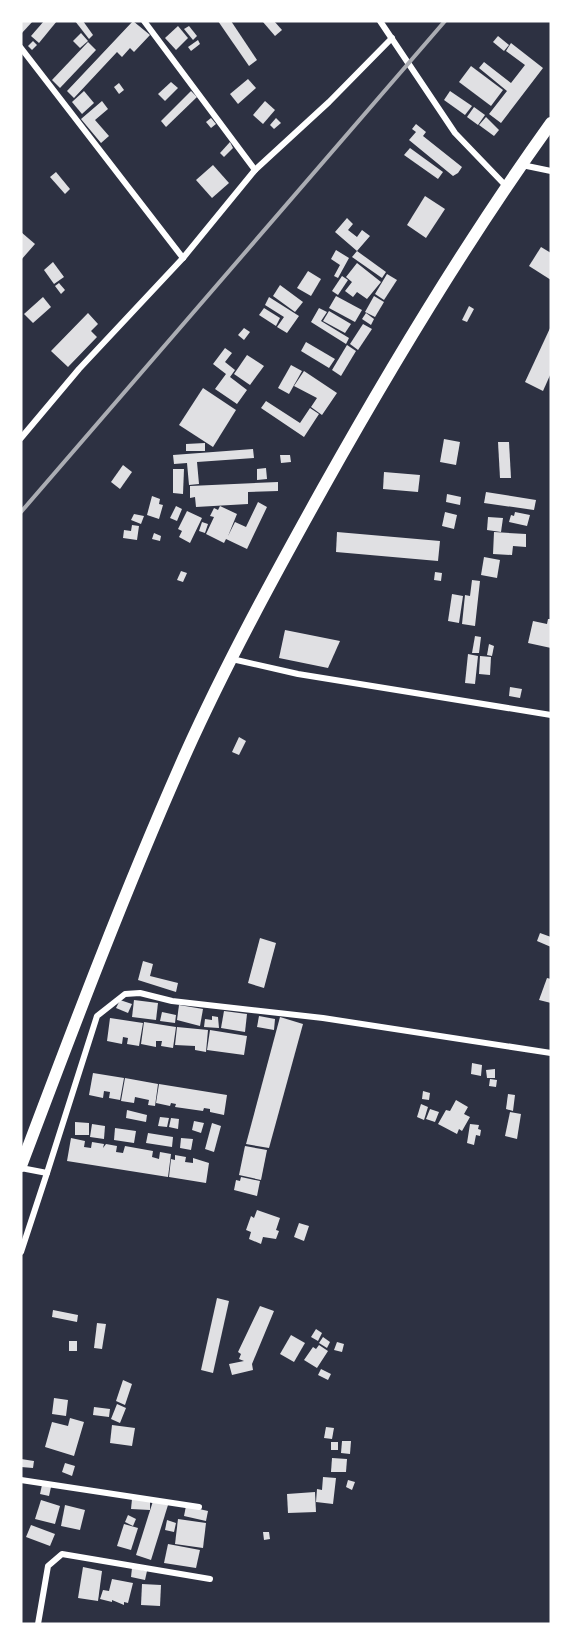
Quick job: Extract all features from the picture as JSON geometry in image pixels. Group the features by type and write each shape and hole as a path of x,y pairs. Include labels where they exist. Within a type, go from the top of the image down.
{"main road":[{"path":"21,1167 99,957 186,753 231,659 273,577 385,378 506,186 551,123"}],"street":[{"path":"144,21 255,170"},
{"path":"380,21 454,133 506,186"},
{"path":"21,438 79,369 183,258 255,170 329,102 392,38"},
{"path":"21,48 183,258"},
{"path":"521,165 551,171"},
{"path":"231,659 298,674 551,715"},
{"path":"21,1252 97,1016 125,994 140,993 172,1001 323,1018 551,1053"},
{"path":"21,1167 46,1173"},
{"path":"21,1480 199,1507"},
{"path":"38,1624 48,1566 62,1554 210,1579"}],"building":[{"path":"21,21 33,21 21,34"},
{"path":"44,21 57,21 39,43 31,36"},
{"path":"75,21 83,21 93,35 89,39"},
{"path":"133,21 150,35 134,52 130,48 122,57 117,52 74,98 67,91"},
{"path":"218,21 231,21 257,60 249,66"},
{"path":"274,21 282,30 275,36 263,22"},
{"path":"178,26 188,38 176,50 165,38"},
{"path":"189,26 197,36 193,40 184,29"},
{"path":"81,33 88,41 80,48 73,41"},
{"path":"498,36 509,45 504,51 493,42"},
{"path":"198,40 200,44 191,51 188,47"},
{"path":"33,41 37,45 32,50 28,46"},
{"path":"88,42 96,50 60,88 52,80"},
{"path":"511,43 543,68 501,123 489,114 507,91 479,68 484,62 511,83 525,65 506,51"},
{"path":"471,66 503,90 491,106 459,82"},
{"path":"248,79 256,88 238,104 230,94"},
{"path":"171,82 178,88 165,101 158,94"},
{"path":"119,83 124,90 119,94 114,87"},
{"path":"84,91 94,103 82,114 72,102"},
{"path":"191,91 197,97 166,127 161,121"},
{"path":"450,91 472,106 465,115 444,100"},
{"path":"102,101 108,109 95,120 109,136 101,143 81,119"},
{"path":"265,101 275,110 263,124 253,115"},
{"path":"474,107 485,115 478,125 467,117"},
{"path":"486,117 499,130 494,136 479,125"},
{"path":"211,118 216,124 211,128 206,122"},
{"path":"276,118 281,123 274,129 270,125"},
{"path":"416,124 426,132 423,136 462,167 458,173 453,176 409,140 416,132 412,129"},
{"path":"230,142 233,148 224,157 220,153"},
{"path":"410,148 443,172 438,179 404,155"},
{"path":"213,165 229,183 212,198 196,180"},
{"path":"56,172 70,189 65,194 50,177"},
{"path":"425,196 445,209 426,238 407,225"},
{"path":"347,218 353,224 348,230 357,237 362,230 370,236 357,251 335,232"},
{"path":"21,232 35,244 21,260"},
{"path":"541,247 551,253 551,280 529,266"},
{"path":"336,250 349,258 338,278 334,276 340,265 331,259"},
{"path":"357,251 386,272 382,278 352,257"},
{"path":"53,262 64,277 54,284 44,270"},
{"path":"357,263 381,282 367,299 357,292 353,297 345,291 352,282 346,277"},
{"path":"308,271 321,279 311,296 297,288"},
{"path":"387,274 397,280 384,300 375,294"},
{"path":"342,276 348,280 338,295 332,291"},
{"path":"59,283 65,290 61,294 55,286"},
{"path":"280,285 303,302 295,312 273,296"},
{"path":"336,296 362,310 355,322 329,308"},
{"path":"374,296 384,302 375,317 365,312"},
{"path":"43,297 51,307 33,323 24,314"},
{"path":"269,297 299,316 287,333 277,327 284,317 265,305"},
{"path":"469,306 474,309 467,322 462,320"},
{"path":"264,308 280,318 276,326 259,315"},
{"path":"319,308 327,312 321,321 349,338 346,344 311,322"},
{"path":"329,311 351,324 345,333 323,321"},
{"path":"88,313 98,324 91,331 97,337 68,367 51,351"},
{"path":"366,313 374,319 371,325 362,319"},
{"path":"363,324 372,329 358,350 350,344"},
{"path":"551,326 551,373 543,391 525,382"},
{"path":"244,328 250,332 244,340 238,335"},
{"path":"306,342 335,359 329,368 301,351"},
{"path":"347,345 356,351 341,376 332,370"},
{"path":"225,348 232,353 225,362 235,370 230,377 247,390 237,404 215,389 226,374 213,364"},
{"path":"247,355 264,366 250,385 234,374"},
{"path":"291,365 302,371 289,394 278,388"},
{"path":"304,371 337,393 322,415 311,407 317,398 294,386"},
{"path":"203,388 236,410 213,447 179,425"},
{"path":"266,401 300,423 310,408 319,414 304,437 261,408"},
{"path":"444,439 460,442 456,465 440,462"},
{"path":"498,442 509,442 511,478 500,478"},
{"path":"205,443 205,451 186,451 186,444"},
{"path":"253,449 254,458 197,462 199,484 189,485 187,463 174,464 173,455"},
{"path":"280,455 290,455 291,462 281,463"},
{"path":"123,465 132,472 120,489 111,482"},
{"path":"266,468 267,479 257,480 257,469"},
{"path":"173,469 184,469 183,494 173,493"},
{"path":"384,472 420,475 418,492 383,489"},
{"path":"278,482 278,491 248,492 248,504 196,507 195,497 190,498 190,486"},
{"path":"486,492 536,500 534,510 484,503"},
{"path":"447,494 461,497 460,505 446,502"},
{"path":"152,496 160,499 159,504 163,505 159,519 147,515"},
{"path":"258,502 267,507 247,549 226,539 224,543 206,534 214,517 210,516 214,508 218,510 220,506 237,514 228,536 235,522 246,527"},
{"path":"176,506 182,509 177,521 170,518"},
{"path":"187,511 202,518 190,543 179,537 182,531 178,529"},
{"path":"445,512 457,515 454,529 442,526"},
{"path":"515,512 530,515 527,526 509,522 511,515 514,516"},
{"path":"134,514 144,516 141,524 131,520"},
{"path":"488,517 503,518 501,532 487,530"},
{"path":"202,522 208,524 205,533 199,531"},
{"path":"132,525 139,526 137,540 123,538 124,530 131,531"},
{"path":"337,532 440,541 438,561 336,552"},
{"path":"494,532 526,534 526,547 513,546 512,555 493,554"},
{"path":"154,533 161,536 160,541 152,539"},
{"path":"484,557 500,560 497,578 481,575"},
{"path":"181,571 187,573 183,582 177,580"},
{"path":"435,572 442,573 441,581 434,580"},
{"path":"472,580 480,581 475,626 462,624 465,595 470,596"},
{"path":"452,594 463,596 459,623 448,621"},
{"path":"548,619 551,619 551,648 528,643 533,621 547,624"},
{"path":"285,630 340,641 328,668 279,658"},
{"path":"475,636 481,637 479,653 472,653"},
{"path":"489,644 494,646 492,656 487,655"},
{"path":"468,654 478,656 475,684 465,683"},
{"path":"480,656 491,657 490,675 479,674"},
{"path":"510,687 522,689 520,698 509,696"},
{"path":"239,737 246,741 239,755 232,752"},
{"path":"540,933 551,937 551,947 537,941"},
{"path":"260,938 276,943 264,988 248,983"},
{"path":"143,961 153,964 150,976 178,983 176,992 138,980"},
{"path":"547,978 551,979 551,1003 539,1000"},
{"path":"120,1000 132,1004 128,1013 116,1008"},
{"path":"134,1000 158,1003 156,1020 132,1017"},
{"path":"179,1005 203,1009 200,1026 177,1020"},
{"path":"224,1011 247,1014 245,1032 221,1028"},
{"path":"162,1012 176,1015 175,1023 160,1021"},
{"path":"212,1016 218,1017 219,1028 204,1027 205,1019 212,1020"},
{"path":"259,1016 275,1019 274,1030 257,1027"},
{"path":"280,1017 303,1024 269,1148 246,1144"},
{"path":"110,1018 143,1023 139,1046 127,1044 128,1038 123,1037 122,1044 107,1041"},
{"path":"144,1022 176,1027 173,1048 161,1046 162,1041 156,1041 156,1047 141,1044"},
{"path":"177,1027 208,1030 206,1052 195,1050 195,1046 175,1045"},
{"path":"210,1030 247,1036 244,1055 207,1050"},
{"path":"472,1063 482,1065 481,1076 471,1074"},
{"path":"495,1069 495,1078 487,1078 486,1070"},
{"path":"93,1073 124,1078 120,1100 109,1098 110,1092 104,1091 103,1098 89,1095"},
{"path":"125,1078 158,1084 155,1106 148,1105 149,1100 135,1097 134,1103 121,1101"},
{"path":"490,1079 497,1080 496,1087 489,1086"},
{"path":"159,1084 227,1095 224,1115 210,1112 210,1109 204,1108 203,1111 175,1107 176,1104 171,1103 170,1106 156,1103"},
{"path":"423,1091 430,1093 429,1100 422,1099"},
{"path":"508,1094 515,1095 513,1111 506,1109"},
{"path":"456,1100 468,1107 464,1114 470,1117 462,1131 459,1129 457,1134 438,1124 446,1110 450,1111"},
{"path":"421,1104 428,1107 424,1120 417,1117"},
{"path":"430,1109 439,1112 435,1122 426,1119"},
{"path":"127,1110 147,1115 146,1122 126,1118"},
{"path":"510,1112 521,1114 517,1139 505,1136"},
{"path":"160,1117 169,1118 167,1127 158,1126"},
{"path":"171,1118 179,1119 178,1129 169,1127"},
{"path":"194,1121 204,1123 201,1133 192,1130"},
{"path":"75,1122 89,1123 89,1135 75,1135"},
{"path":"212,1123 221,1126 214,1152 205,1149"},
{"path":"92,1124 105,1126 104,1139 90,1137"},
{"path":"470,1124 479,1125 478,1129 481,1130 480,1136 476,1135 474,1145 467,1143"},
{"path":"115,1128 136,1131 134,1143 114,1140"},
{"path":"148,1133 173,1137 172,1147 146,1143"},
{"path":"71,1138 85,1141 84,1147 91,1148 92,1142 104,1144 103,1148 106,1144 117,1146 116,1152 123,1153 125,1146 153,1151 152,1157 159,1159 160,1152 171,1154 168,1177 67,1161"},
{"path":"181,1138 193,1139 191,1150 180,1148"},
{"path":"245,1146 267,1150 261,1180 239,1175"},
{"path":"175,1155 186,1157 185,1162 193,1163 193,1158 209,1163 206,1183 169,1177 171,1159 175,1160"},
{"path":"241,1177 260,1181 257,1196 234,1190 236,1180 240,1181"},
{"path":"257,1210 280,1218 276,1239 263,1237 261,1244 249,1239 251,1232 246,1230 251,1216 254,1218"},
{"path":"299,1223 309,1226 304,1241 294,1237"},
{"path":"217,1298 229,1301 213,1373 201,1370"},
{"path":"260,1306 274,1311 252,1364 253,1370 232,1375 229,1364 244,1361 239,1359 241,1354 238,1352"},
{"path":"53,1310 78,1315 77,1322 52,1317"},
{"path":"97,1323 106,1324 102,1349 94,1348"},
{"path":"316,1329 322,1333 318,1341 311,1337"},
{"path":"291,1335 305,1343 294,1362 280,1354"},
{"path":"323,1337 330,1342 327,1348 319,1343"},
{"path":"69,1341 77,1341 77,1351 69,1351"},
{"path":"337,1342 344,1344 342,1352 334,1350"},
{"path":"319,1345 328,1351 317,1368 304,1360 313,1347 316,1349"},
{"path":"321,1369 331,1374 328,1380 318,1375"},
{"path":"123,1380 132,1384 125,1405 116,1401"},
{"path":"54,1398 68,1400 66,1416 52,1414"},
{"path":"117,1404 126,1408 120,1423 111,1419"},
{"path":"94,1407 110,1409 109,1417 93,1415"},
{"path":"70,1418 84,1422 74,1456 45,1447 52,1422 68,1426"},
{"path":"112,1425 135,1428 132,1446 110,1443"},
{"path":"326,1427 334,1428 332,1439 324,1438"},
{"path":"342,1441 351,1441 350,1454 341,1453"},
{"path":"331,1442 338,1442 338,1450 331,1450"},
{"path":"332,1458 347,1459 346,1472 331,1472"},
{"path":"21,1459 34,1461 33,1468 21,1467"},
{"path":"65,1463 75,1466 72,1476 62,1472"},
{"path":"323,1477 336,1478 333,1504 316,1502 317,1489 322,1490"},
{"path":"348,1480 355,1482 352,1490 346,1487"},
{"path":"42,1485 51,1487 49,1496 40,1494"},
{"path":"315,1492 316,1512 288,1513 287,1494"},
{"path":"132,1499 150,1501 150,1510 131,1509"},
{"path":"41,1500 60,1506 55,1524 35,1519"},
{"path":"153,1501 168,1505 151,1560 136,1555"},
{"path":"65,1505 85,1510 80,1530 61,1526"},
{"path":"186,1506 208,1511 206,1521 184,1516"},
{"path":"128,1515 136,1519 133,1526 125,1522"},
{"path":"178,1519 206,1523 203,1548 175,1544"},
{"path":"167,1520 176,1523 174,1532 165,1530"},
{"path":"124,1524 138,1528 131,1550 117,1546"},
{"path":"31,1525 55,1534 50,1546 26,1537"},
{"path":"263,1532 269,1532 270,1539 264,1540"},
{"path":"168,1544 200,1550 196,1568 164,1563"},
{"path":"83,1567 102,1571 98,1601 78,1598"},
{"path":"132,1568 147,1571 145,1580 131,1577"},
{"path":"112,1579 133,1583 128,1603 124,1602 124,1605 112,1600 112,1602 100,1599 103,1590 109,1591"},
{"path":"142,1584 161,1585 160,1606 141,1605"}],"railway":[{"path":"21,512 445,21"}]}
